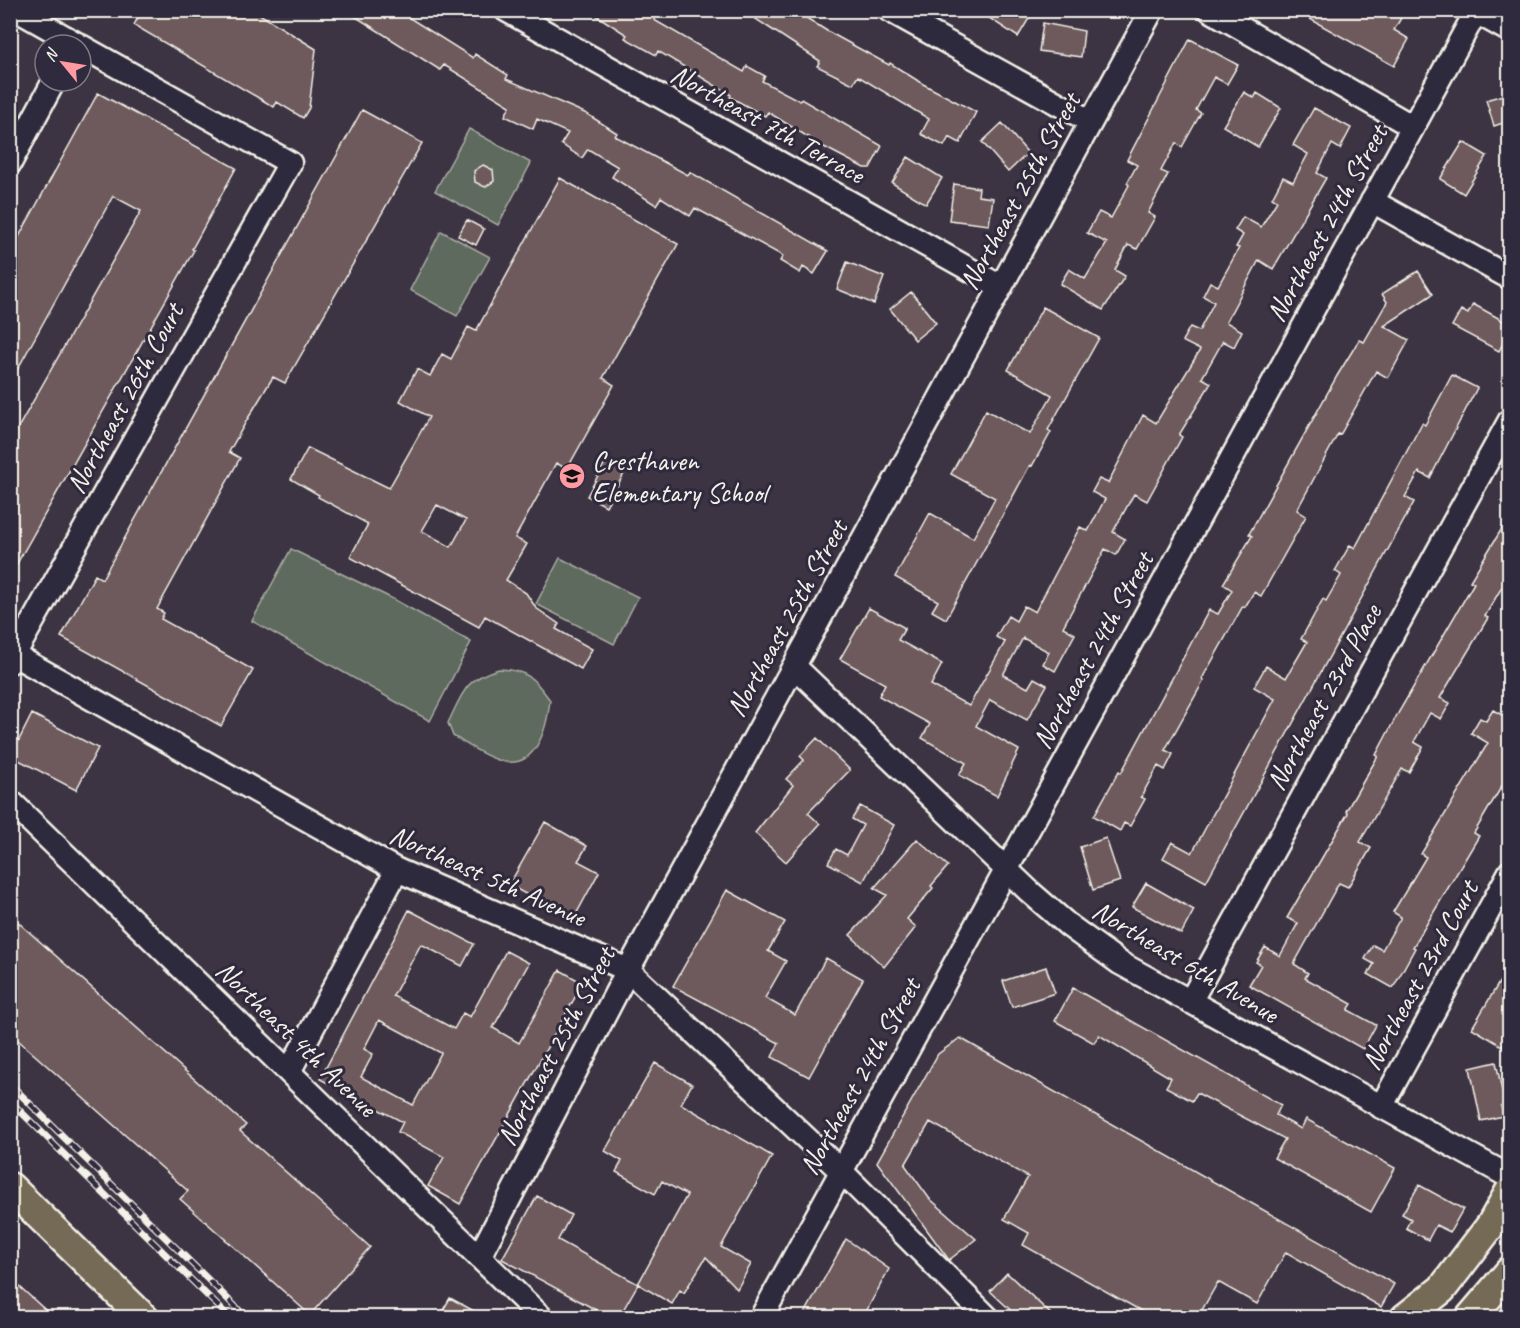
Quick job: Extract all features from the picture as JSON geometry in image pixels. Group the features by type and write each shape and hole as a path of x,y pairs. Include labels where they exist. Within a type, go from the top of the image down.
{"main road":[{"path":"10,1187 136,1314"},
{"path":"1406,1317 1442,1290 1491,1225 1509,1191"},
{"path":"1470,1317 1509,1271"}],"street":[{"path":"17,10 56,33"},
{"name":"Northeast 7th Terrace","path":"506,10 1001,287"},
{"path":"889,10 1091,122"},
{"name":"Northeast 25th Street","path":"479,1257 628,970 1152,10"},
{"path":"1210,10 1413,127"},
{"path":"1476,11 1509,31"},
{"name":"Northeast 24th Street","path":"761,1317 1476,11"},
{"name":"Northeast 26th Court","path":"12,659 290,163 93,54"},
{"path":"10,163 48,93"},
{"path":"1372,201 1509,278"},
{"name":"Northeast 23rd Place","path":"1190,1002 1509,420"},
{"name":"Northeast 5th Avenue","path":"12,659 397,870 628,970 841,1171 988,1317"},
{"name":"Northeast 6th Avenue","path":"794,666 1006,870 1068,925 1112,956 1190,1002 1509,1177"},
{"name":"Northeast 4th Avenue","path":"10,801 542,1317"},
{"path":"289,1072 397,870"},
{"name":"Northeast 23rd Court","path":"1381,1107 1509,872"}],"green space":[{"path":"469,129 531,163 498,225 435,191"},
{"path":"441,231 490,257 457,316 410,290"},
{"path":"291,549 393,599 471,642 430,721 252,621"},
{"path":"560,558 638,597 614,644 536,604"},
{"path":"499,669 523,673 539,686 550,700 542,735 530,754 522,760 511,762 486,755 453,736 448,723 466,688 479,677"}],"building":[{"path":"142,10 253,10 316,49 309,108 303,118 277,102 274,107 134,25"},
{"path":"345,10 397,10 473,58 475,54 508,75 506,79 587,114 617,133 615,136 688,175 690,172 828,251 814,274 803,267 800,273 780,261 783,256 695,208 690,216 661,197 656,205 612,177 618,167 588,149 582,158 561,144 568,133 537,119 533,129 505,116 510,106 444,65 440,70"},
{"path":"588,10 659,10 654,20 744,72 747,66 765,76 762,81 800,101 801,99 882,146 870,168 864,168 824,147 768,112 765,116 730,97 731,95 658,51 656,55 625,38 627,35"},
{"path":"742,10 794,10 827,31 889,65 890,63 923,84 976,112 960,143 949,137 944,146 921,134 929,119 858,76 853,84 817,66 820,61"},
{"path":"977,10 1034,10 1018,37"},
{"path":"1294,10 1387,10 1401,18 1394,30 1409,39 1394,66"},
{"path":"1043,23 1084,31 1081,57 1039,51"},
{"path":"1190,39 1238,65 1227,84 1214,77 1196,110 1201,113 1182,147 1176,143 1161,171 1168,174 1148,213 1155,217 1137,249 1128,245 1115,270 1125,276 1103,310 1060,284 1069,269 1085,279 1107,243 1087,233 1099,212 1111,218 1129,185 1127,183 1137,165 1127,160"},
{"path":"1244,92 1254,98 1257,93 1281,108 1258,147 1223,126"},
{"path":"98,93 236,168 192,249 194,250 10,576 10,442 141,211 113,196 10,383 10,253"},
{"path":"1509,93 1509,121 1494,126 1486,100"},
{"path":"1314,108 1351,128 1340,149 1332,144 1317,173 1326,178 1273,269 1259,260 1226,322 1242,331 1234,347 1223,341 1202,378 1211,383 1179,435 1182,437 1147,501 1134,494 1113,532 1125,539 1116,555 1105,549 1063,627 1075,634 1055,671 1043,664 1049,652 1023,638 1003,675 1028,688 1034,678 1047,685 1027,720 990,700 976,726 1019,750 997,796 959,775 966,763 922,738 930,724 879,696 885,684 840,659 869,608 905,628 898,640 942,664 931,685 969,706 1005,642 996,637 1008,616 1016,621 1024,606 1035,612 1080,527 1088,531 1105,499 1092,492 1099,479 1108,483 1143,415 1156,423 1200,350 1182,341 1190,327 1199,331 1214,302 1203,296 1210,282 1218,286 1239,248 1236,247 1243,235 1235,230 1243,217 1261,227 1277,201 1272,198 1283,177 1293,182 1308,154 1293,145"},
{"path":"362,110 422,143 285,383 273,377 247,420 229,452 240,458 157,609 164,613 161,619 253,670 221,726 61,637 95,575 102,579"},
{"path":"1002,123 1028,153 1008,172 982,142"},
{"path":"1463,142 1487,156 1464,194 1440,179"},
{"path":"908,157 942,178 926,204 892,183"},
{"path":"483,165 493,170 494,181 485,187 475,182 474,171"},
{"path":"560,178 678,244 603,378 614,385 567,469 556,463 515,538 527,544 506,580 526,593 536,608 559,624 556,629 592,649 581,669 485,616 479,627 350,557 368,524 318,497 319,495 291,479 308,448 389,488 429,417 400,401 417,369 430,376 442,354 451,359 468,327 476,331","holes":["437,505 466,520 451,547 422,531"]},
{"path":"954,184 979,188 978,196 993,198 989,225 949,220"},
{"path":"467,220 484,229 476,245 458,236"},
{"path":"847,262 884,277 874,304 837,289"},
{"path":"1418,271 1433,294 1384,326 1409,340 1388,378 1376,371 1340,435 1338,434 1297,510 1306,516 1261,596 1254,592 1245,607 1243,606 1165,750 1173,754 1165,770 1158,766 1141,797 1145,799 1130,826 1124,823 1120,831 1094,816 1119,771 1121,773 1209,610 1218,614 1232,590 1223,584 1252,536 1249,534 1337,376 1359,340 1364,342 1387,302 1382,294"},
{"path":"911,292 936,323 915,340 890,309"},
{"path":"1473,304 1509,324 1509,332 1499,351 1452,326 1461,310 1468,314"},
{"path":"1043,307 1099,338 1048,430 1051,432 1032,466 1030,465 946,619 932,611 938,601 895,577 930,513 973,538 995,498 951,474 986,410 1030,434 1052,395 1008,370"},
{"path":"1452,375 1477,388 1430,478 1419,472 1405,497 1414,502 1206,882 1163,858 1172,842 1192,853 1275,699 1254,687 1266,666 1286,678 1307,642 1301,639 1323,599 1326,601 1341,575 1335,571 1350,545 1355,548 1422,423 1425,425"},
{"path":"607,459 626,470 606,506 587,496"},
{"path":"1509,517 1509,575 1485,616 1488,618 1440,698 1450,703 1441,719 1430,713 1414,742 1423,747 1409,772 1402,769 1360,842 1371,848 1348,887 1339,883 1294,964 1308,973 1305,978 1352,1004 1348,1010 1376,1025 1363,1049 1249,985 1261,965 1256,962 1265,947 1280,956 1298,923 1287,918 1348,813 1346,811 1378,756 1376,755 1397,715 1474,583 1470,581"},
{"path":"1493,710 1509,719 1509,774 1474,833 1479,836 1413,947 1415,948 1393,988 1368,974 1374,964 1365,959 1373,945 1382,950 1401,917 1393,912 1426,857 1421,854 1488,743 1471,733 1480,718 1486,721"},
{"path":"32,714 98,748 76,790 11,756"},
{"path":"817,738 850,770 808,813 820,824 786,862 755,833 793,785 786,779 804,760 800,756"},
{"path":"860,806 894,825 863,882 828,863 836,849 847,855 863,825 852,819"},
{"path":"545,822 587,846 578,861 599,872 573,920 509,885"},
{"path":"1106,838 1120,881 1093,890 1080,847"},
{"path":"917,839 948,866 907,919 916,927 884,967 850,935 887,895 874,888"},
{"path":"1146,883 1194,910 1181,934 1132,907"},
{"path":"727,890 785,922 768,951 786,961 765,998 795,1015 826,958 863,979 809,1077 772,1057 779,1043 673,986"},
{"path":"409,910 474,944 462,966 421,944 393,996 454,1029 463,1013 470,1017 506,951 529,963 493,1028 519,1043 560,970 583,983 460,1204 428,1186 444,1157 398,1132 403,1122 320,1079","holes":["379,1020 441,1053 413,1105 361,1077 373,1054 364,1049"]},
{"path":"10,915 246,1125 240,1131 370,1247 310,1315 180,1199 188,1191 10,1033"},
{"path":"1509,966 1509,1033 1502,1046 1472,1028"},
{"path":"1046,967 1055,993 1012,1007 1003,981"},
{"path":"1073,988 1281,1105 1276,1115 1301,1129 1306,1119 1395,1168 1371,1212 1274,1158 1285,1139 1197,1093 1192,1101 1166,1087 1171,1078 1099,1035 1094,1043 1055,1021"},
{"path":"960,1038 1394,1284 1381,1307 1286,1252 1257,1304 1218,1282 1198,1317 1152,1317 1023,1245 1029,1233 1004,1219 1028,1177 930,1122 905,1165 929,1198 976,1239 949,1260 877,1162 938,1054"},
{"path":"1496,1062 1505,1105 1501,1106 1503,1116 1481,1121 1470,1068"},
{"path":"655,1063 692,1084 681,1104 772,1156 721,1247 751,1264 737,1289 706,1257 684,1293 680,1290 672,1304 638,1284 687,1195 662,1181 655,1194 616,1172 622,1161 605,1151"},
{"path":"1419,1185 1463,1209 1450,1232 1436,1225 1428,1240 1406,1228 1411,1219 1402,1214"},
{"path":"537,1196 571,1215 558,1240 638,1284 619,1317 609,1317 502,1259"},
{"path":"846,1239 889,1269 863,1317 803,1317"},
{"path":"1007,1273 1054,1317 1018,1317 990,1291"},
{"path":"10,1278 53,1317 10,1317"},
{"path":"450,1298 485,1317 439,1317"}],"railway":[{"path":"10,1084 247,1318"},
{"path":"10,1101 230,1318"}],"place":[{"name":"Cresthaven Elementary School","path":"572,476"}]}
